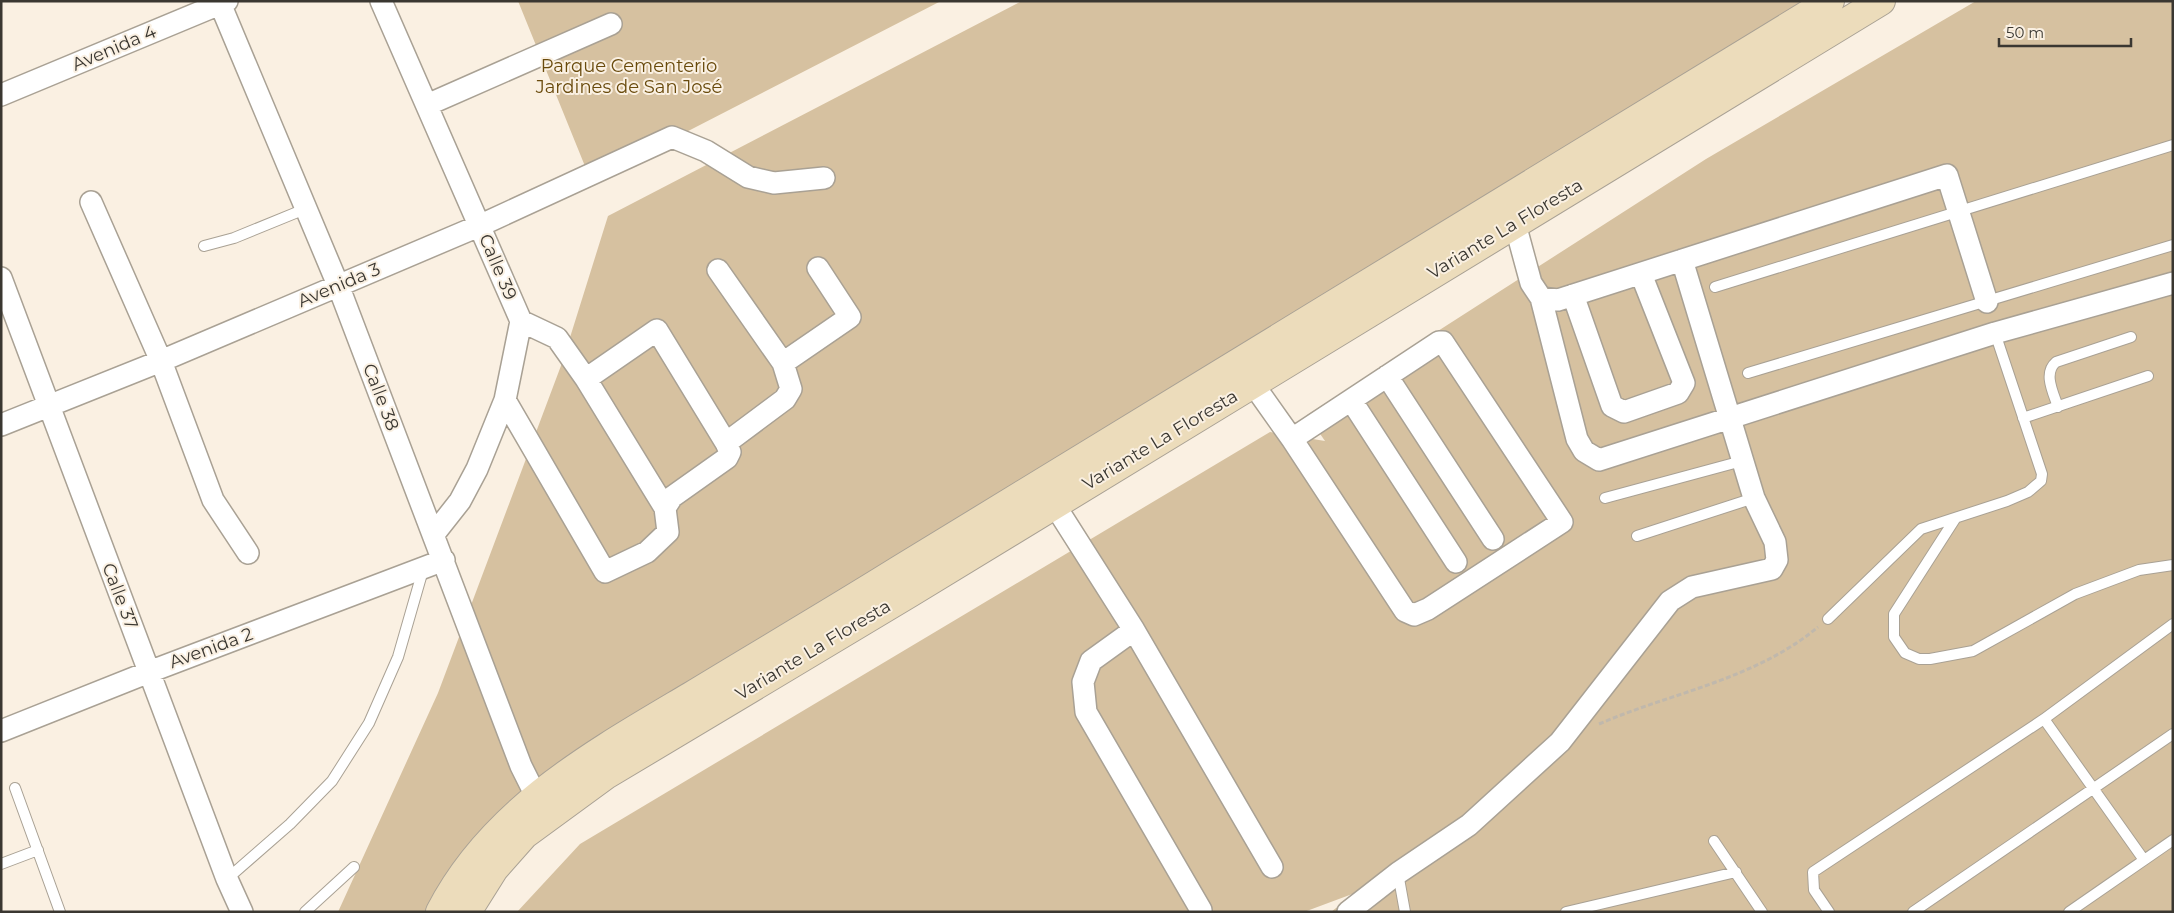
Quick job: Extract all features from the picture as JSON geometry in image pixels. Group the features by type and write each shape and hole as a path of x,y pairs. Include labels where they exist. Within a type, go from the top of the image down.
{"main road":[{"name":"Variante La Floresta","path":"467,912 494,869 524,835 600,764 898,571 1830,1"},
{"name":"Variante La Floresta","path":"440,912 476,856 511,817 536,796 600,764 1054,504 1881,1"},
{"path":"1224,370 1244,389"}],"street":[{"name":"Calle 39","path":"381,1 521,321 505,400 477,470 460,501 434,534"},
{"name":"Avenida 4","path":"1,95 222,2"},
{"name":"Calle 38","path":"222,2 338,285 521,766 536,796"},
{"path":"427,105 611,24"},
{"name":"Avenida 3","path":"1,425 162,362 480,225 672,137 706,151 748,177 774,183 824,178"},
{"path":"1541,298 1558,300 1947,175 1987,302"},
{"path":"91,202 162,362 213,500 248,553"},
{"path":"1515,224 1531,283 1541,298 1577,438 1584,451 1592,458 1605,460 1996,333 2173,283"},
{"path":"1348,912 1398,873 1469,825 1560,742 1670,601 1692,587 1772,569 1777,560 1775,542 1754,498 1682,260"},
{"path":"783,363 850,317 818,268"},
{"path":"718,270 783,363 791,390 785,399 726,443"},
{"path":"1573,295 1612,406 1624,412 1678,393 1684,382 1641,274"},
{"name":"Calle 37","path":"1,278 148,672 227,879 242,912"},
{"path":"505,400 605,572 647,552 668,532 665,508 586,379 557,338 521,321"},
{"path":"586,379 657,330 730,452 727,458 672,497 665,508"},
{"path":"1244,389 1292,439 1405,611 1414,615 1428,609 1562,522 1447,346 1439,342 1292,439"},
{"path":"1387,376 1493,539"},
{"path":"1351,400 1456,562"},
{"path":"1054,504 1134,630 1272,867"},
{"path":"423,570 444,560"},
{"name":"Avenida 2","path":"1,730 148,672 423,570"},
{"path":"1134,630 1090,661 1083,682 1086,712 1201,910"}],"lane":[{"path":"1714,287 2173,145"},
{"path":"204,246 234,238 305,208"},
{"path":"1748,373 2173,245"},
{"path":"1828,619 1920,529 1955,519 2028,492 2041,481 2042,474 1996,333"},
{"path":"2058,407 2048,375 2050,367 2056,362 2131,337"},
{"path":"2023,418 2148,376"},
{"path":"1605,498 1742,461"},
{"path":"1637,536 1754,498"},
{"path":"1955,519 1894,614 1894,637 1905,653 1919,659 1930,659 1974,651 2075,594 2139,570 2173,565"},
{"path":"227,879 290,824 332,781 369,723 398,658 423,570"},
{"path":"1829,912 1814,890 1813,872 2044,719 2173,624"},
{"path":"2044,719 2144,860"},
{"path":"1913,912 2173,734"},
{"path":"15,788 60,912"},
{"path":"2069,912 2173,840"},
{"path":"1714,841 1762,912"},
{"path":"1,864 38,850"},
{"path":"305,912 354,867"},
{"path":"1566,912 1736,872"},
{"path":"1398,873 1405,912"}],"path":[{"path":"1597,725 1652,703 1709,686 1740,673 1783,653 1828,619"}],"green space":[{"name":"Parque Cementerio Jardines de San José","path":"518,1 941,1 591,181"},
{"path":"1022,1 1816,1 723,669 429,912 338,912 438,693 562,363 608,216"},
{"path":"1976,1 2173,1 2173,912 1331,912 1355,893 1304,912 517,912 580,844 1270,432 1325,441 1307,415 1706,159"}]}
